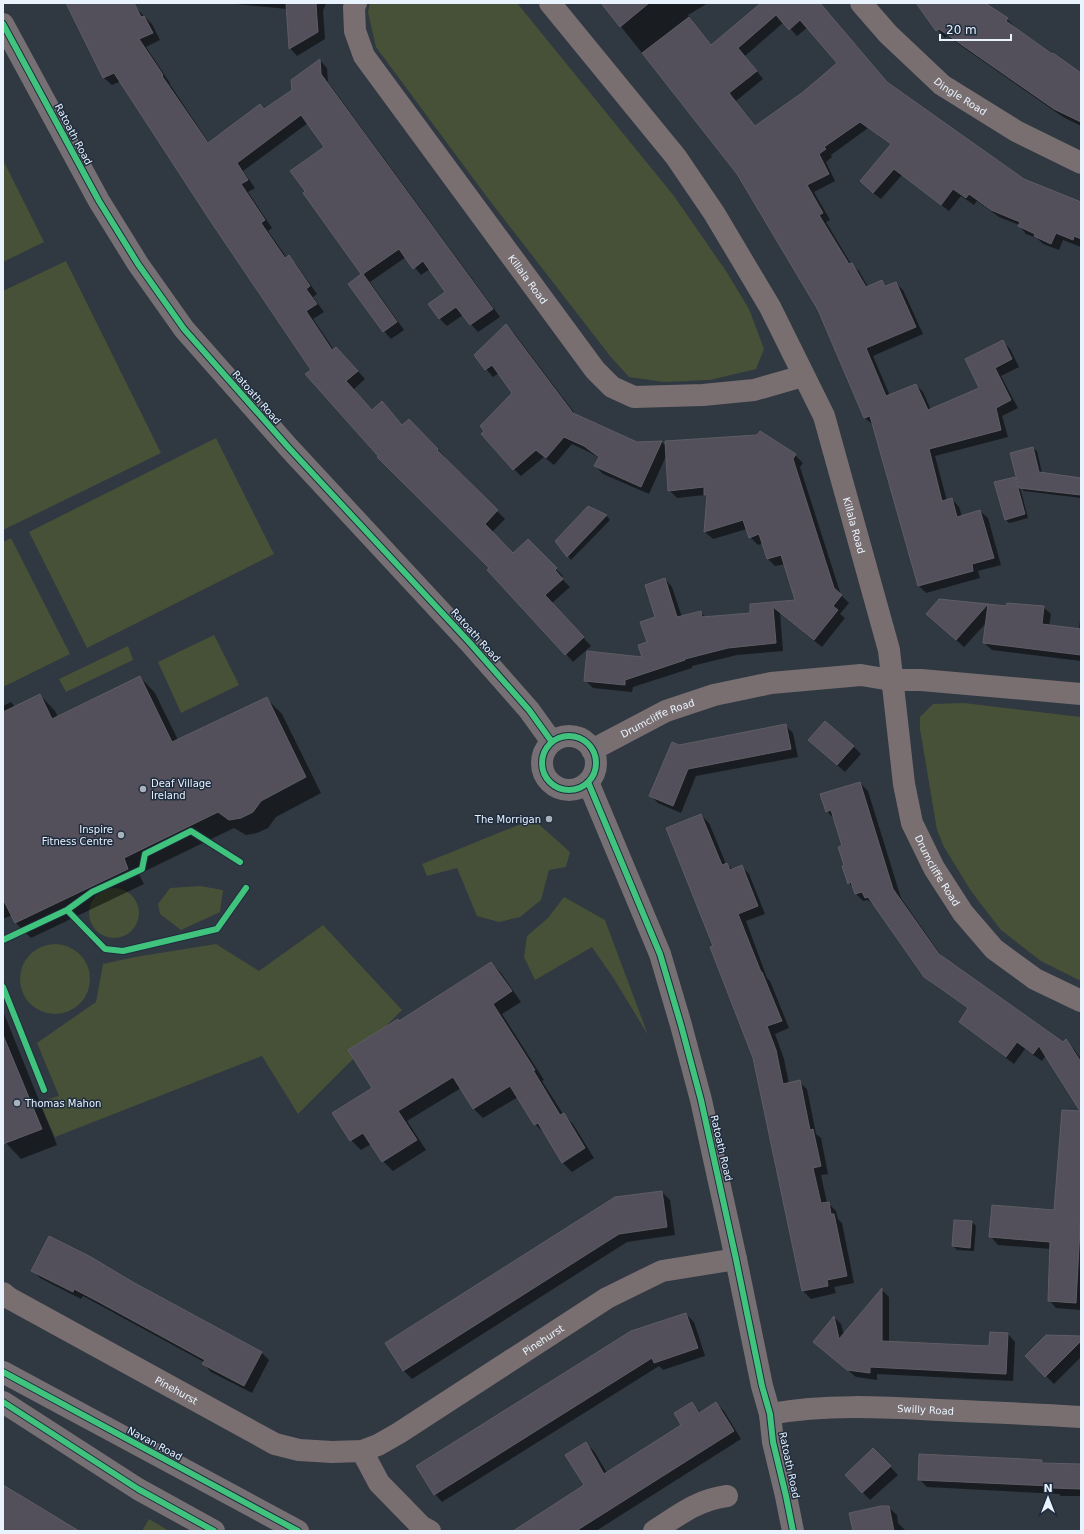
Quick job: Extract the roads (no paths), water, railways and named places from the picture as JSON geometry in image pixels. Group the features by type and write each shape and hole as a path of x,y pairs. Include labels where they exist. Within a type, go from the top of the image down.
{"main road":[{"name":"Ratoath Road","path":"3,24 99,202 138,264 184,329 289,448 470,643 529,710 552,742"},
{"path":"570,736 579,738 587,744 592,750 596,760 592,778 577,789 567,790 558,788 551,784 545,776 542,767 542,758 546,749 552,742 560,738 570,736"},
{"name":"Ratoath Road","path":"588,782 660,954 681,1025 701,1100 762,1386 770,1414 773,1442 793,1531"},
{"name":"Navan Road","path":"3,1372 298,1531"},
{"path":"3,1402 138,1489 214,1531"}],"street":[{"name":"Killala Road","path":"356,3 354,7 355,31 364,56 595,370 612,388 634,397 703,395 754,390 803,376"},
{"name":"Killala Road","path":"550,3 676,157 714,213 770,307 824,416 888,650 891,680"},
{"name":"Dingle Road","path":"861,3 888,34 942,85 1016,131 1081,162"},
{"name":"Drumcliffe Road","path":"592,750 666,711 714,695 771,683 861,675 891,680 920,680 1081,694"},
{"name":"Drumcliffe Road","path":"891,680 904,784 912,822 934,868 963,913 994,949 1035,979 1081,1001"},
{"name":"Pinehurst","path":"3,1293 9,1298 275,1444 299,1450 332,1452 362,1451 378,1445 399,1433 607,1298 662,1271 736,1259"},
{"name":"Swilly Road","path":"770,1414 796,1409 840,1407 897,1408 1081,1417"},
{"path":"362,1451 379,1483 421,1526 430,1531"},
{"path":"654,1531 697,1504 712,1498 727,1496"}],"place":[{"name":"Deaf Village Ireland","path":"143,789"},
{"name":"The Morrigan","path":"549,819"},
{"name":"Inspire Fitness Centre","path":"121,835"},
{"name":"Thomas Mahon","path":"17,1103"}]}
